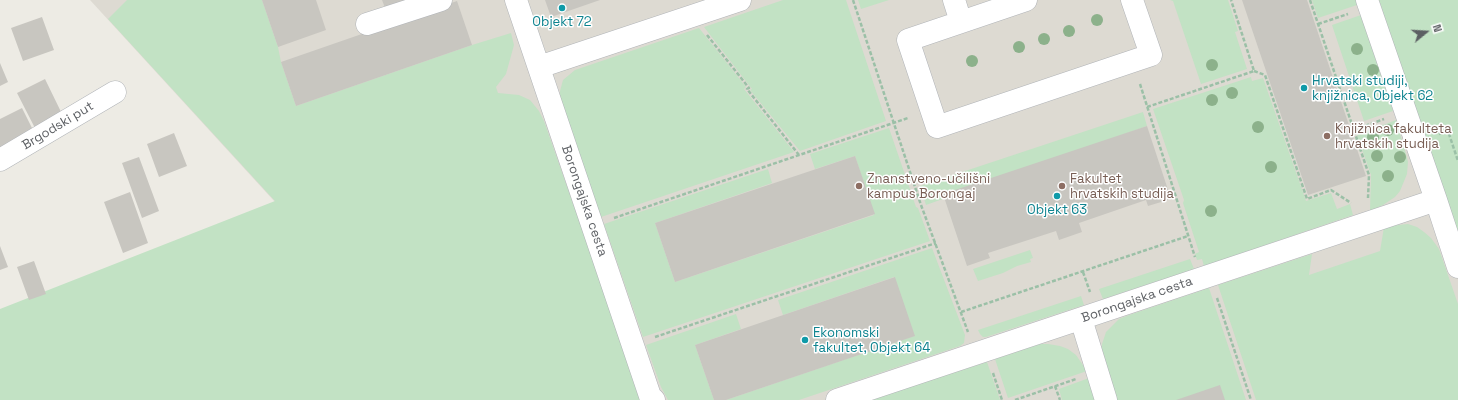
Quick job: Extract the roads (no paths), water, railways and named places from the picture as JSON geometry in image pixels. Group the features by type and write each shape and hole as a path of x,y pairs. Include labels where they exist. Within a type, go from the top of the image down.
{"street":[{"path":"367,24 442,0"},
{"name":"Borongajska cesta","path":"516,0 650,396 654,400"},
{"path":"539,67 740,0"},
{"path":"954,0 961,22"},
{"path":"1026,0 908,40 937,127 1151,55 1132,0"},
{"path":"1368,4 1458,267"},
{"name":"Brgodski put","path":"0,160 115,92"},
{"name":"Borongajska cesta","path":"837,400 1436,200"},
{"path":"1081,319 1106,400"}],"place":[{"name":"Objekt 72","path":"562,8"},
{"name":"Hrvatski studiji, knjižnica, Objekt 62","path":"1304,88"},
{"name":"Knjižnica fakulteta hrvatskih studija","path":"1327,136"},
{"name":"Znanstveno-učilišni kampus Borongaj","path":"859,186"},
{"name":"Fakultet hrvatskih studija","path":"1062,186"},
{"name":"Objekt 63","path":"1057,196"},
{"name":"Ekonomski fakultet, Objekt 64","path":"805,340"}]}
